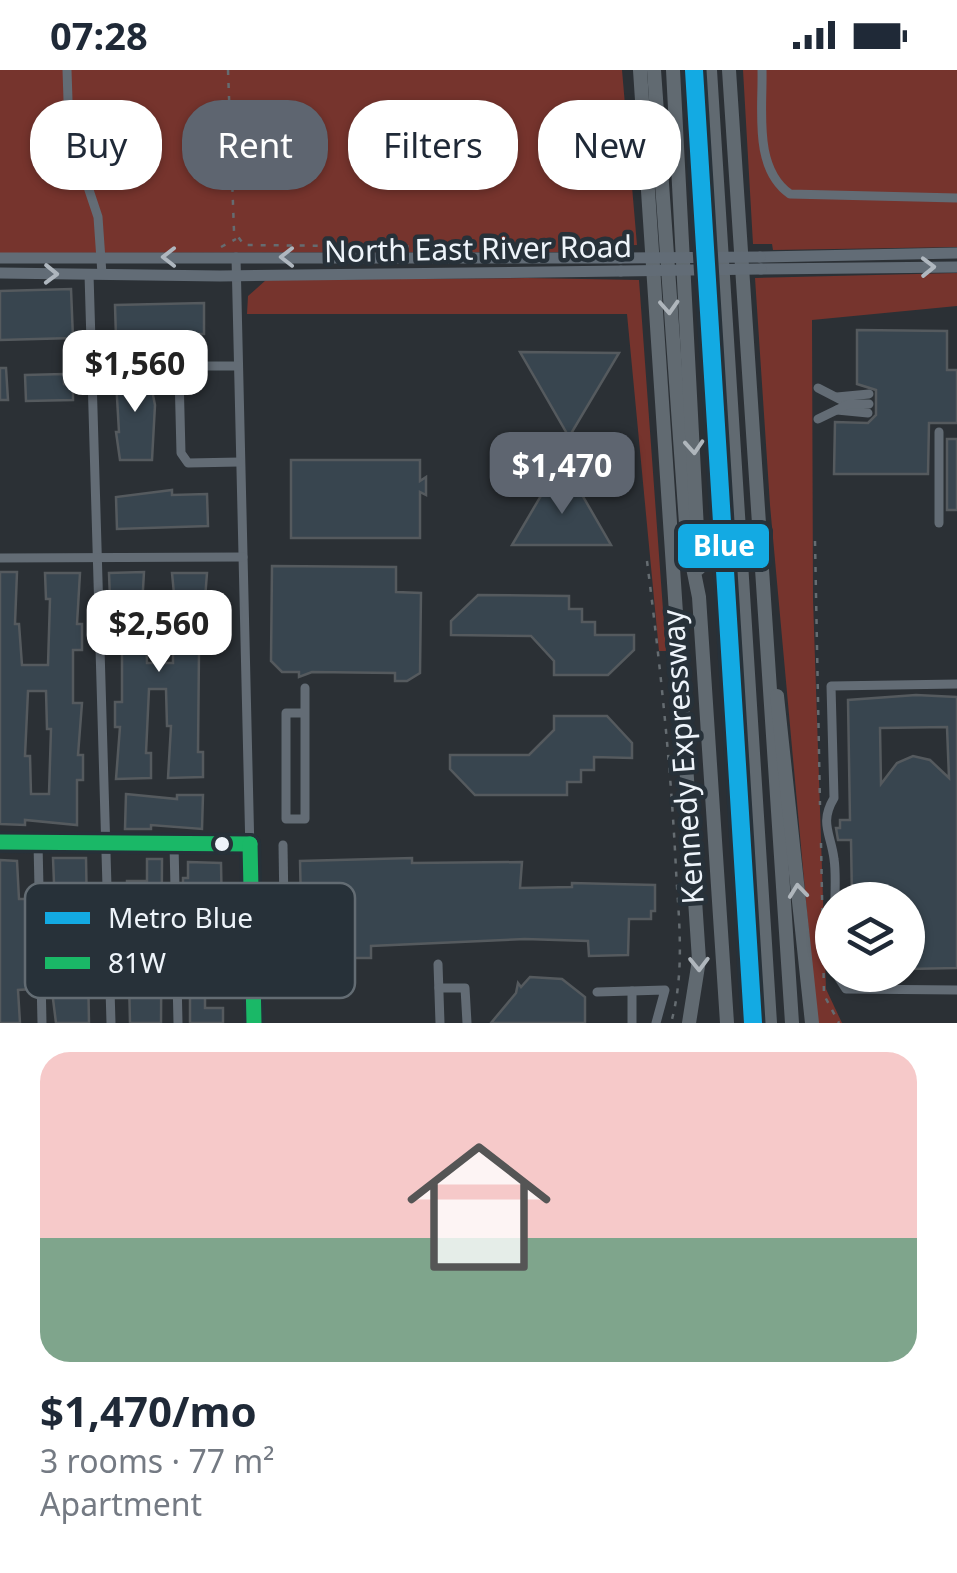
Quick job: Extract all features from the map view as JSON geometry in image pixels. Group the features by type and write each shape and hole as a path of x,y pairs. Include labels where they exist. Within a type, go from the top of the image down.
{"highway":[{"path":"632,70 636,100"},
{"path":"640,70 641,100"},
{"name":"Kennedy Expressway","path":"654,70 687,538 699,597 727,1023"},
{"path":"673,70 700,537 699,597"},
{"path":"710,70 770,1023"},
{"path":"730,70 792,1023"},
{"path":"645,190 699,960 689,1023"},
{"path":"763,602 812,1023"}],"main road":[{"name":"North East River Road","path":"760,263 957,253"},
{"name":"North East River Road","path":"0,258 236,257 621,265"},
{"name":"North East River Road","path":"0,273 236,276 760,263 957,266"}],"street":[{"path":"67,70 69,130 98,217 102,258 96,274 96,557 106,883"},
{"path":"762,70 766,159 775,181 790,194 957,198"},
{"path":"236,257 251,883"},
{"path":"238,366 186,366 179,374 181,453 188,463 240,462"},
{"path":"818,388 849,404"},
{"path":"836,398 869,404"},
{"path":"818,419 849,404 869,404"},
{"path":"835,409 869,404"},
{"path":"939,432 939,523"},
{"path":"0,558 242,557"},
{"path":"835,882 834,854 826,840 825,812 834,798 830,686 957,684"},
{"path":"305,688 306,818 286,819 286,714 305,713"},
{"path":"0,842 250,844"},
{"path":"38,843 39,883"},
{"path":"174,844 175,883"},
{"path":"283,844 284,883"},
{"path":"438,964 440,1023"},
{"path":"439,988 465,988 466,1023"},
{"path":"597,992 666,990 656,1023"},
{"path":"925,990 957,990"},
{"path":"632,991 632,1023"},
{"path":"41,998 42,1023"},
{"path":"110,998 111,1023"},
{"path":"177,998 178,1023"},
{"path":"253,998 254,1023"}],"path":[{"path":"228,70 237,238 244,245 259,246"},
{"path":"214,250 237,238"},
{"path":"815,541 820,818"},
{"path":"647,561 670,755 675,846 682,984 671,1023"},
{"path":"820,837 824,995 839,1023"}],"shaded area":[{"path":"0,70 622,70 625,100 538,100 538,190 632,190 637,245 610,246 610,252 0,253"},
{"path":"743,70 957,70 957,247 773,250 772,244 753,244"},
{"path":"957,273 957,306 812,320 813,599 822,882 815,882 815,992 827,992 842,1023 817,1023 770,505 755,278"},
{"path":"266,280 639,280 666,651 659,651 627,314 247,314 248,296"}],"building":[{"path":"71,289 73,338 0,340 0,291"},
{"path":"204,303 204,334 195,334 195,338 116,338 115,305"},
{"path":"857,330 947,331 947,370 957,370 957,423 929,423 928,474 834,474 835,422 868,423 876,415 876,390 857,384"},
{"path":"520,352 619,353 569,437"},
{"path":"0,368 6,368 8,400 0,400"},
{"path":"119,370 148,370 155,405 152,460 120,460 116,432"},
{"path":"64,374 64,384 73,384 73,400 26,401 25,375"},
{"path":"947,439 957,439 957,510 947,510"},
{"path":"291,460 420,460 420,481 426,477 426,495 420,492 420,538 291,538"},
{"path":"562,460 611,545 512,545"},
{"path":"172,490 172,495 207,494 208,526 117,529 116,497"},
{"path":"272,566 396,567 396,592 421,593 420,673 407,681 395,681 395,673 312,672 299,677 299,672 282,672 271,661"},
{"path":"0,572 17,572 15,624 19,624 22,665 48,665 50,599 46,599 45,573 80,573 77,624 82,624 82,650 73,650 73,703 82,703 78,755 83,755 83,780 77,780 77,825 25,820 25,825 0,824","holes":["28,691 46,691 47,729 51,729 49,794 31,794 30,756 25,756"]},
{"path":"144,572 141,624 146,624 147,663 173,663 173,625 177,625 172,573 207,573 203,625 208,625 209,650 199,650 198,752 203,752 203,777 168,778 171,726 167,726 166,689 149,689 146,753 151,753 151,778 116,779 120,727 115,727 115,702 122,702 122,650 111,650 114,599 110,599 109,573"},
{"path":"478,595 569,596 569,609 582,609 582,622 595,622 595,635 634,635 634,650 608,675 554,675 554,661 531,636 451,635 451,621"},
{"path":"916,695 957,697 957,968 925,969 925,882 852,882 851,840 838,840 836,828 840,828 840,820 850,820 848,700","holes":["947,727 949,778 930,760 913,756 897,763 881,784 880,728"]},
{"path":"554,716 607,716 632,743 632,758 594,757 594,770 581,770 581,782 567,782 567,795 475,795 450,769 450,755 529,755 554,730"},
{"path":"126,794 177,799 177,795 203,795 202,829 151,825 151,829 125,829"},
{"path":"53,858 86,858 86,883 54,883"},
{"path":"412,858 412,863 522,862 520,888 572,887 572,883 655,885 655,911 651,911 651,919 629,919 628,955 589,956 588,941 525,939 371,946 371,958 355,958 355,883 301,883 300,861"},
{"path":"147,859 162,859 162,883 127,883 147,881"},
{"path":"0,860 17,861 19,899 25,899 25,990 18,990 20,1023 0,1023"},
{"path":"188,862 221,863 221,883 183,883 183,878 188,878"},
{"path":"530,977 562,979 585,997 585,1023 491,1023 516,993 518,983 521,987"},
{"path":"53,998 89,998 89,1023 56,1023"},
{"path":"129,998 161,998 161,1023 130,1023"},
{"path":"190,998 205,998 205,1008 223,1008 223,1023 190,1023"}],"metro line":[{"name":"Blue","path":"694,70 753,1023"}],"transit line":[{"name":"81W","path":"0,842 250,844"},
{"name":"81W","path":"250,844 251,883"},
{"name":"81W","path":"253,998 254,1023"}]}
